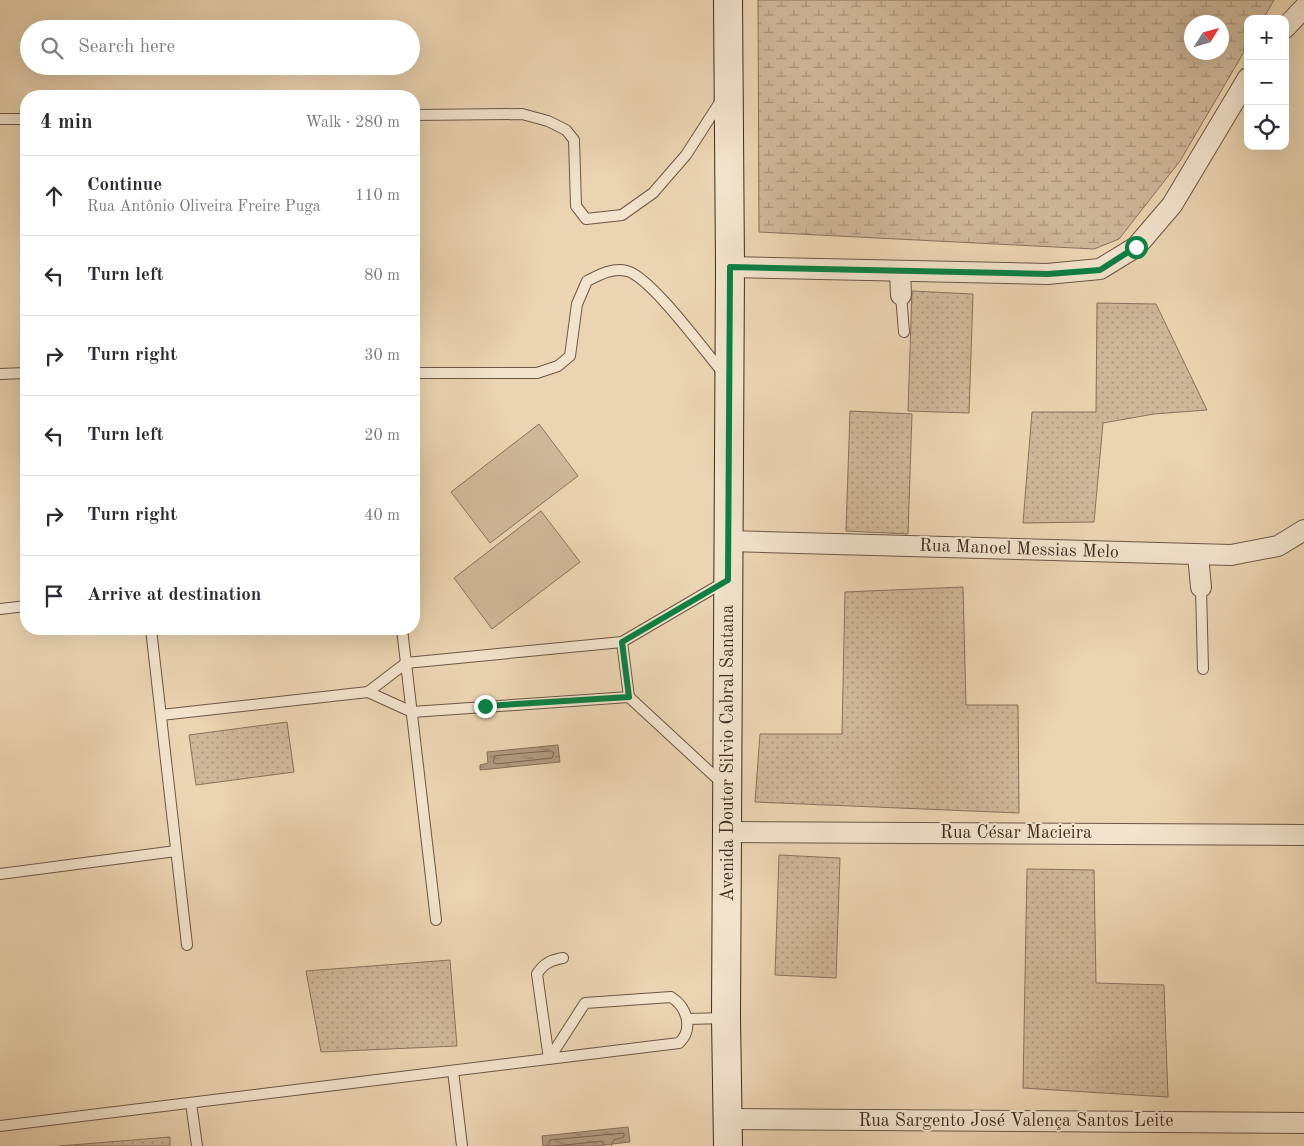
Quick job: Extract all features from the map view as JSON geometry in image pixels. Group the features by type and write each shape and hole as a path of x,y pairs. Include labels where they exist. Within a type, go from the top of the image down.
{"street":[{"name":"Avenida Doutor Silvio Cabral Santana","path":"728,0 730,267 726,1018 728,1146"},
{"path":"1289,24 1304,8"},
{"path":"730,267 1048,274 1100,270 1136,247 1172,204 1244,85"},
{"path":"900,271 901,295"},
{"name":"Rua Manoel Messias Melo","path":"729,541 1231,555 1278,546 1304,530"},
{"path":"1198,555 1201,587"},
{"name":"Rua César Macieira","path":"728,832 1304,835"},
{"name":"Rua Sargento José Valença Santos Leite","path":"728,1119 1304,1123"}],"lane":[{"path":"420,115 522,114 548,121 566,130 574,140 576,206 586,219 622,215 653,193 686,155 728,88"},
{"path":"0,119 20,119"},
{"path":"420,373 537,373 558,366 570,356 577,304 587,281 604,272 627,271 645,281 730,381"},
{"path":"901,295 904,332"},
{"path":"0,374 20,374"},
{"path":"368,692 406,663 622,642 728,580"},
{"path":"1201,587 1203,669"},
{"path":"0,609 20,607"},
{"path":"152,635 187,945"},
{"path":"403,635 436,920"},
{"path":"622,642 629,697 727,787"},
{"path":"161,715 368,692 412,712 629,697"},
{"path":"0,874 176,851"},
{"path":"549,1059 537,974 551,960 563,958"},
{"path":"0,1126 453,1071 549,1059 679,1042 685,1037 688,1028 687,1019 678,1002 671,997 585,1003 549,1059"},
{"path":"687,1019 726,1018"},
{"path":"453,1071 462,1146"},
{"path":"191,1102 197,1146"}],"green space":[{"path":"758,0 1274,0 1265,15 1244,15 1244,52 1180,161 1119,239 1094,249 759,232"},
{"path":"912,291 973,294 969,413 908,411"},
{"path":"1097,303 1156,304 1207,410 1154,414 1103,423 1094,522 1023,523 1032,412 1096,412"},
{"path":"850,411 912,414 908,534 846,531"},
{"path":"539,424 578,476 490,543 451,492"},
{"path":"541,511 580,562 492,629 454,578"},
{"path":"963,587 966,705 1018,705 1019,813 755,802 760,734 842,734 845,592"},
{"path":"287,722 294,772 196,785 189,735"},
{"path":"779,855 840,858 836,978 775,975"},
{"path":"1027,869 1094,870 1096,983 1164,985 1168,1097 1023,1088"},
{"path":"450,960 457,1046 321,1052 306,971"},
{"path":"170,1137 170,1146 59,1146"}],"water":[{"path":"558,745 560,762 480,770 480,765 488,763 487,752"},
{"path":"628,1127 630,1142 595,1146 543,1146 542,1136"}],"route":[{"path":"485,706 629,697 622,642 728,580 730,267 1048,274 1100,270 1136,247"}]}
